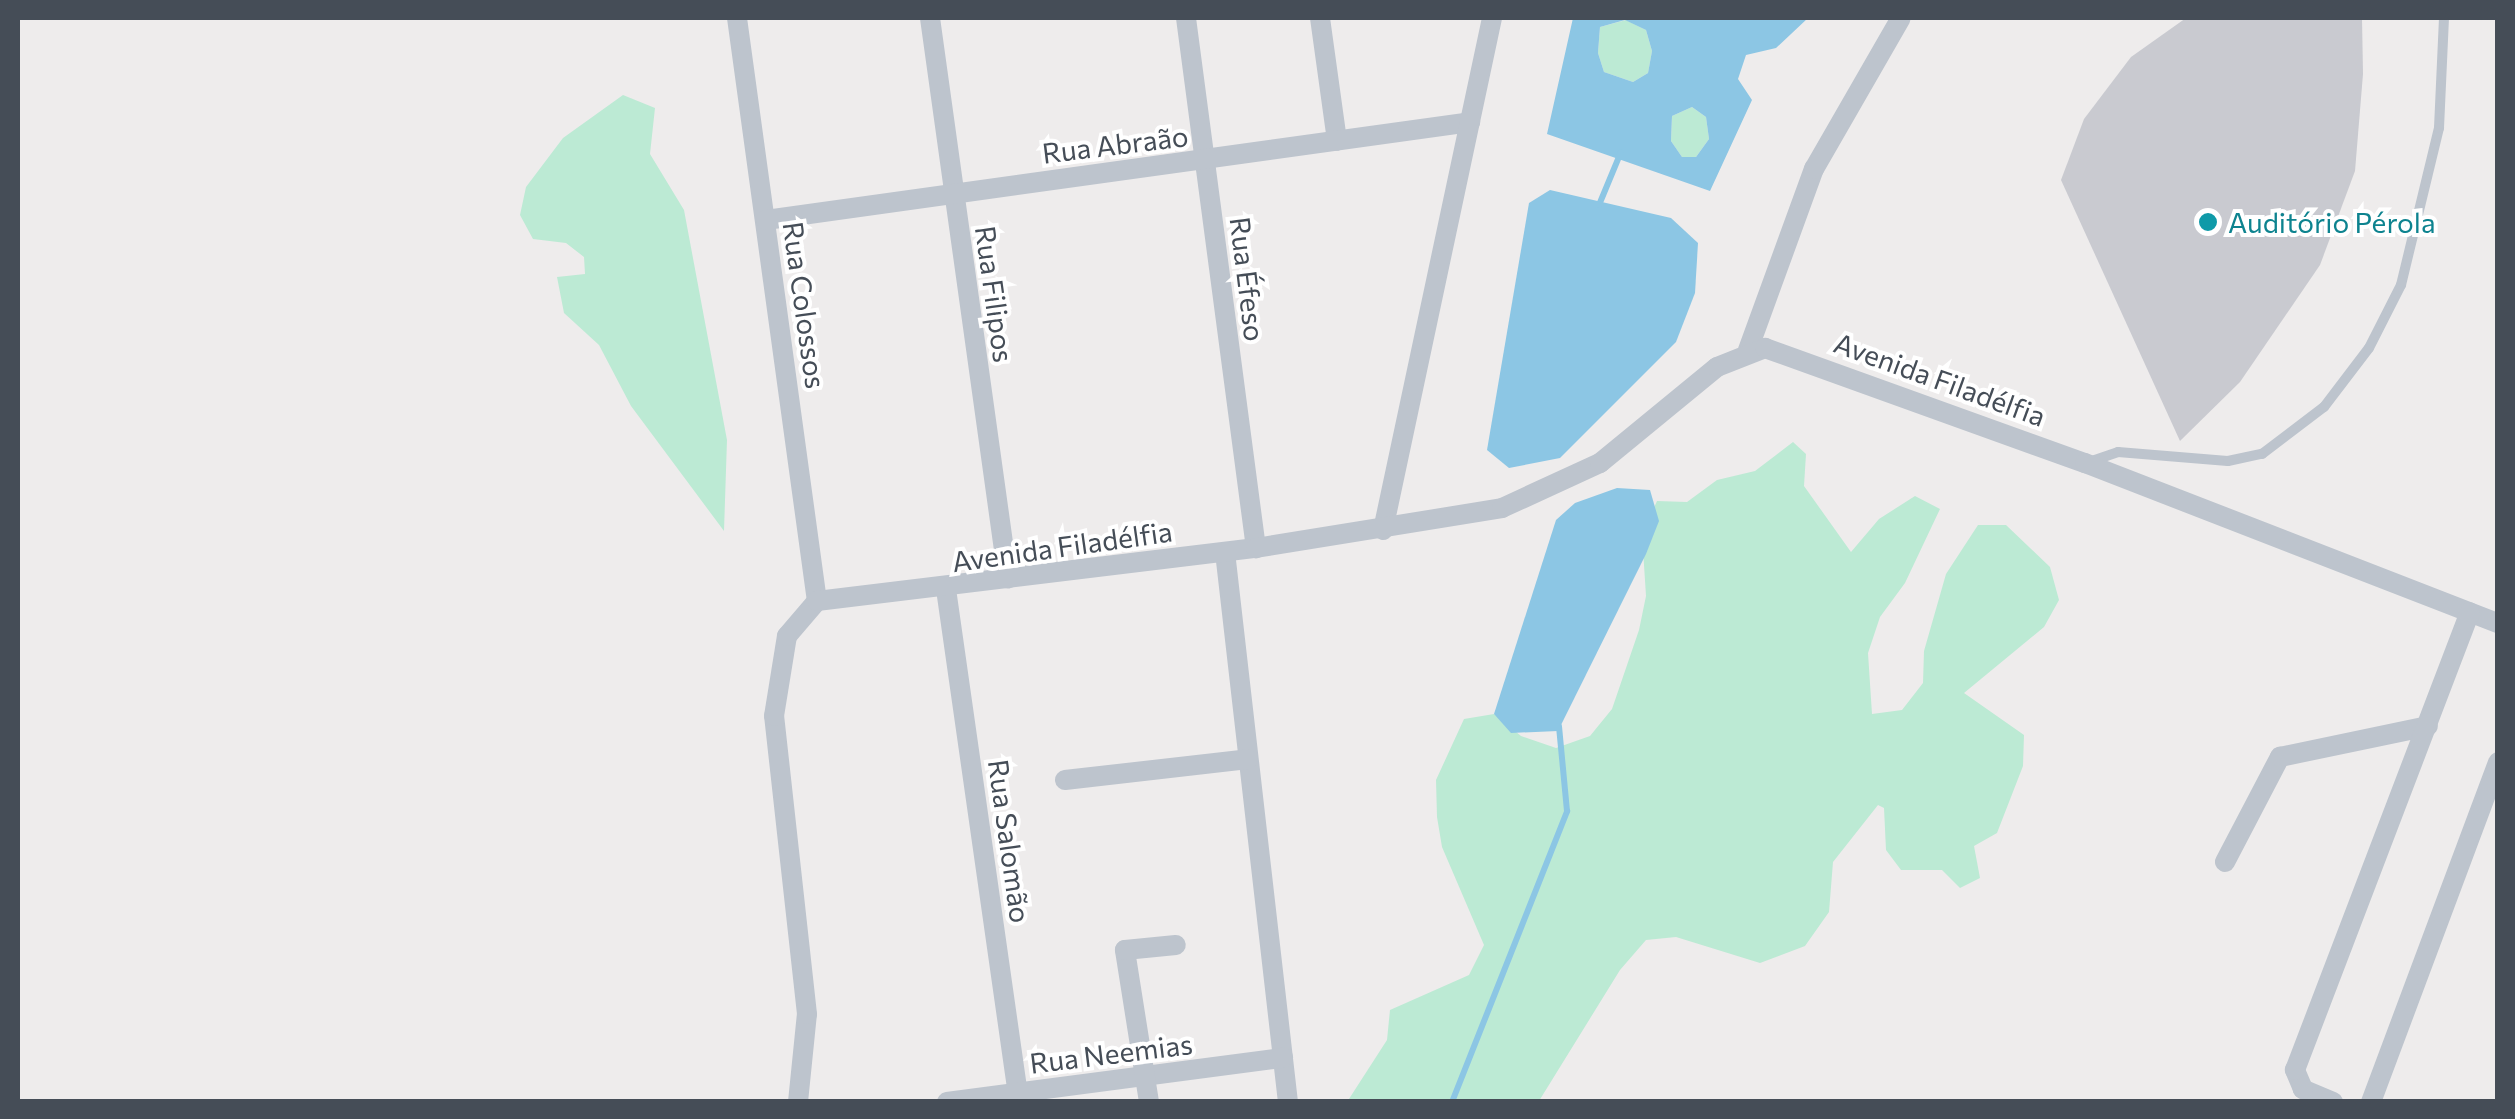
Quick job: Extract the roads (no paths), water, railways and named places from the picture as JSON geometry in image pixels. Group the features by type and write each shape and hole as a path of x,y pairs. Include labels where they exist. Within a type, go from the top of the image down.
{"street":[{"name":"Rua Colossos","path":"737,18 817,601"},
{"name":"Rua Filipos","path":"930,18 1008,579"},
{"name":"Rua Éfeso","path":"1186,18 1256,548"},
{"path":"1320,18 1338,141"},
{"path":"1383,530 1492,18"},
{"path":"1748,350 1814,168 1901,18"},
{"name":"Rua Abraão","path":"766,220 1470,122"},
{"name":"Avenida Filadélfia","path":"817,601 946,589 1256,548 1502,508 1552,490 1600,462 1717,366 1748,350 1810,360 2498,623"},
{"path":"1225,552 1288,1102"},
{"name":"Rua Salomão","path":"946,589 1018,1097"},
{"path":"798,1102 808,1029 776,746 780,657 794,622 817,601"},
{"path":"2333,1102 2297,1084 2307,1038 2470,612"},
{"path":"2225,862 2264,776 2280,757 2428,726"},
{"path":"1065,780 1248,759"},
{"path":"2371,1102 2498,762"},
{"path":"1148,1102 1125,950 1176,945"},
{"name":"Rua Neemias","path":"947,1102 1018,1097 1282,1058"}],"lane":[{"path":"2085,463 2118,452 2228,460 2262,454 2324,407 2369,348 2402,285 2439,128 2444,18"}],"water":[{"path":"1573,18 1808,18 1776,48 1746,55 1738,79 1752,100 1710,191 1547,134","holes":["1625,20 1646,30 1652,51 1648,73 1633,82 1604,72 1598,53 1600,27","1692,107 1706,117 1709,139 1696,157 1682,157 1671,141 1672,116"]},
{"path":"1550,190 1671,218 1698,243 1695,293 1676,342 1560,458 1509,468 1487,450 1529,203"},
{"path":"1617,488 1650,490 1659,521 1646,554 1558,731 1511,733 1494,714 1556,520 1575,503"}],"waterway":[{"path":"1599,205 1621,152"},
{"path":"1452,1102 1567,811 1559,726"}],"place":[{"name":"Auditório Pérola","path":"2208,222"}]}
